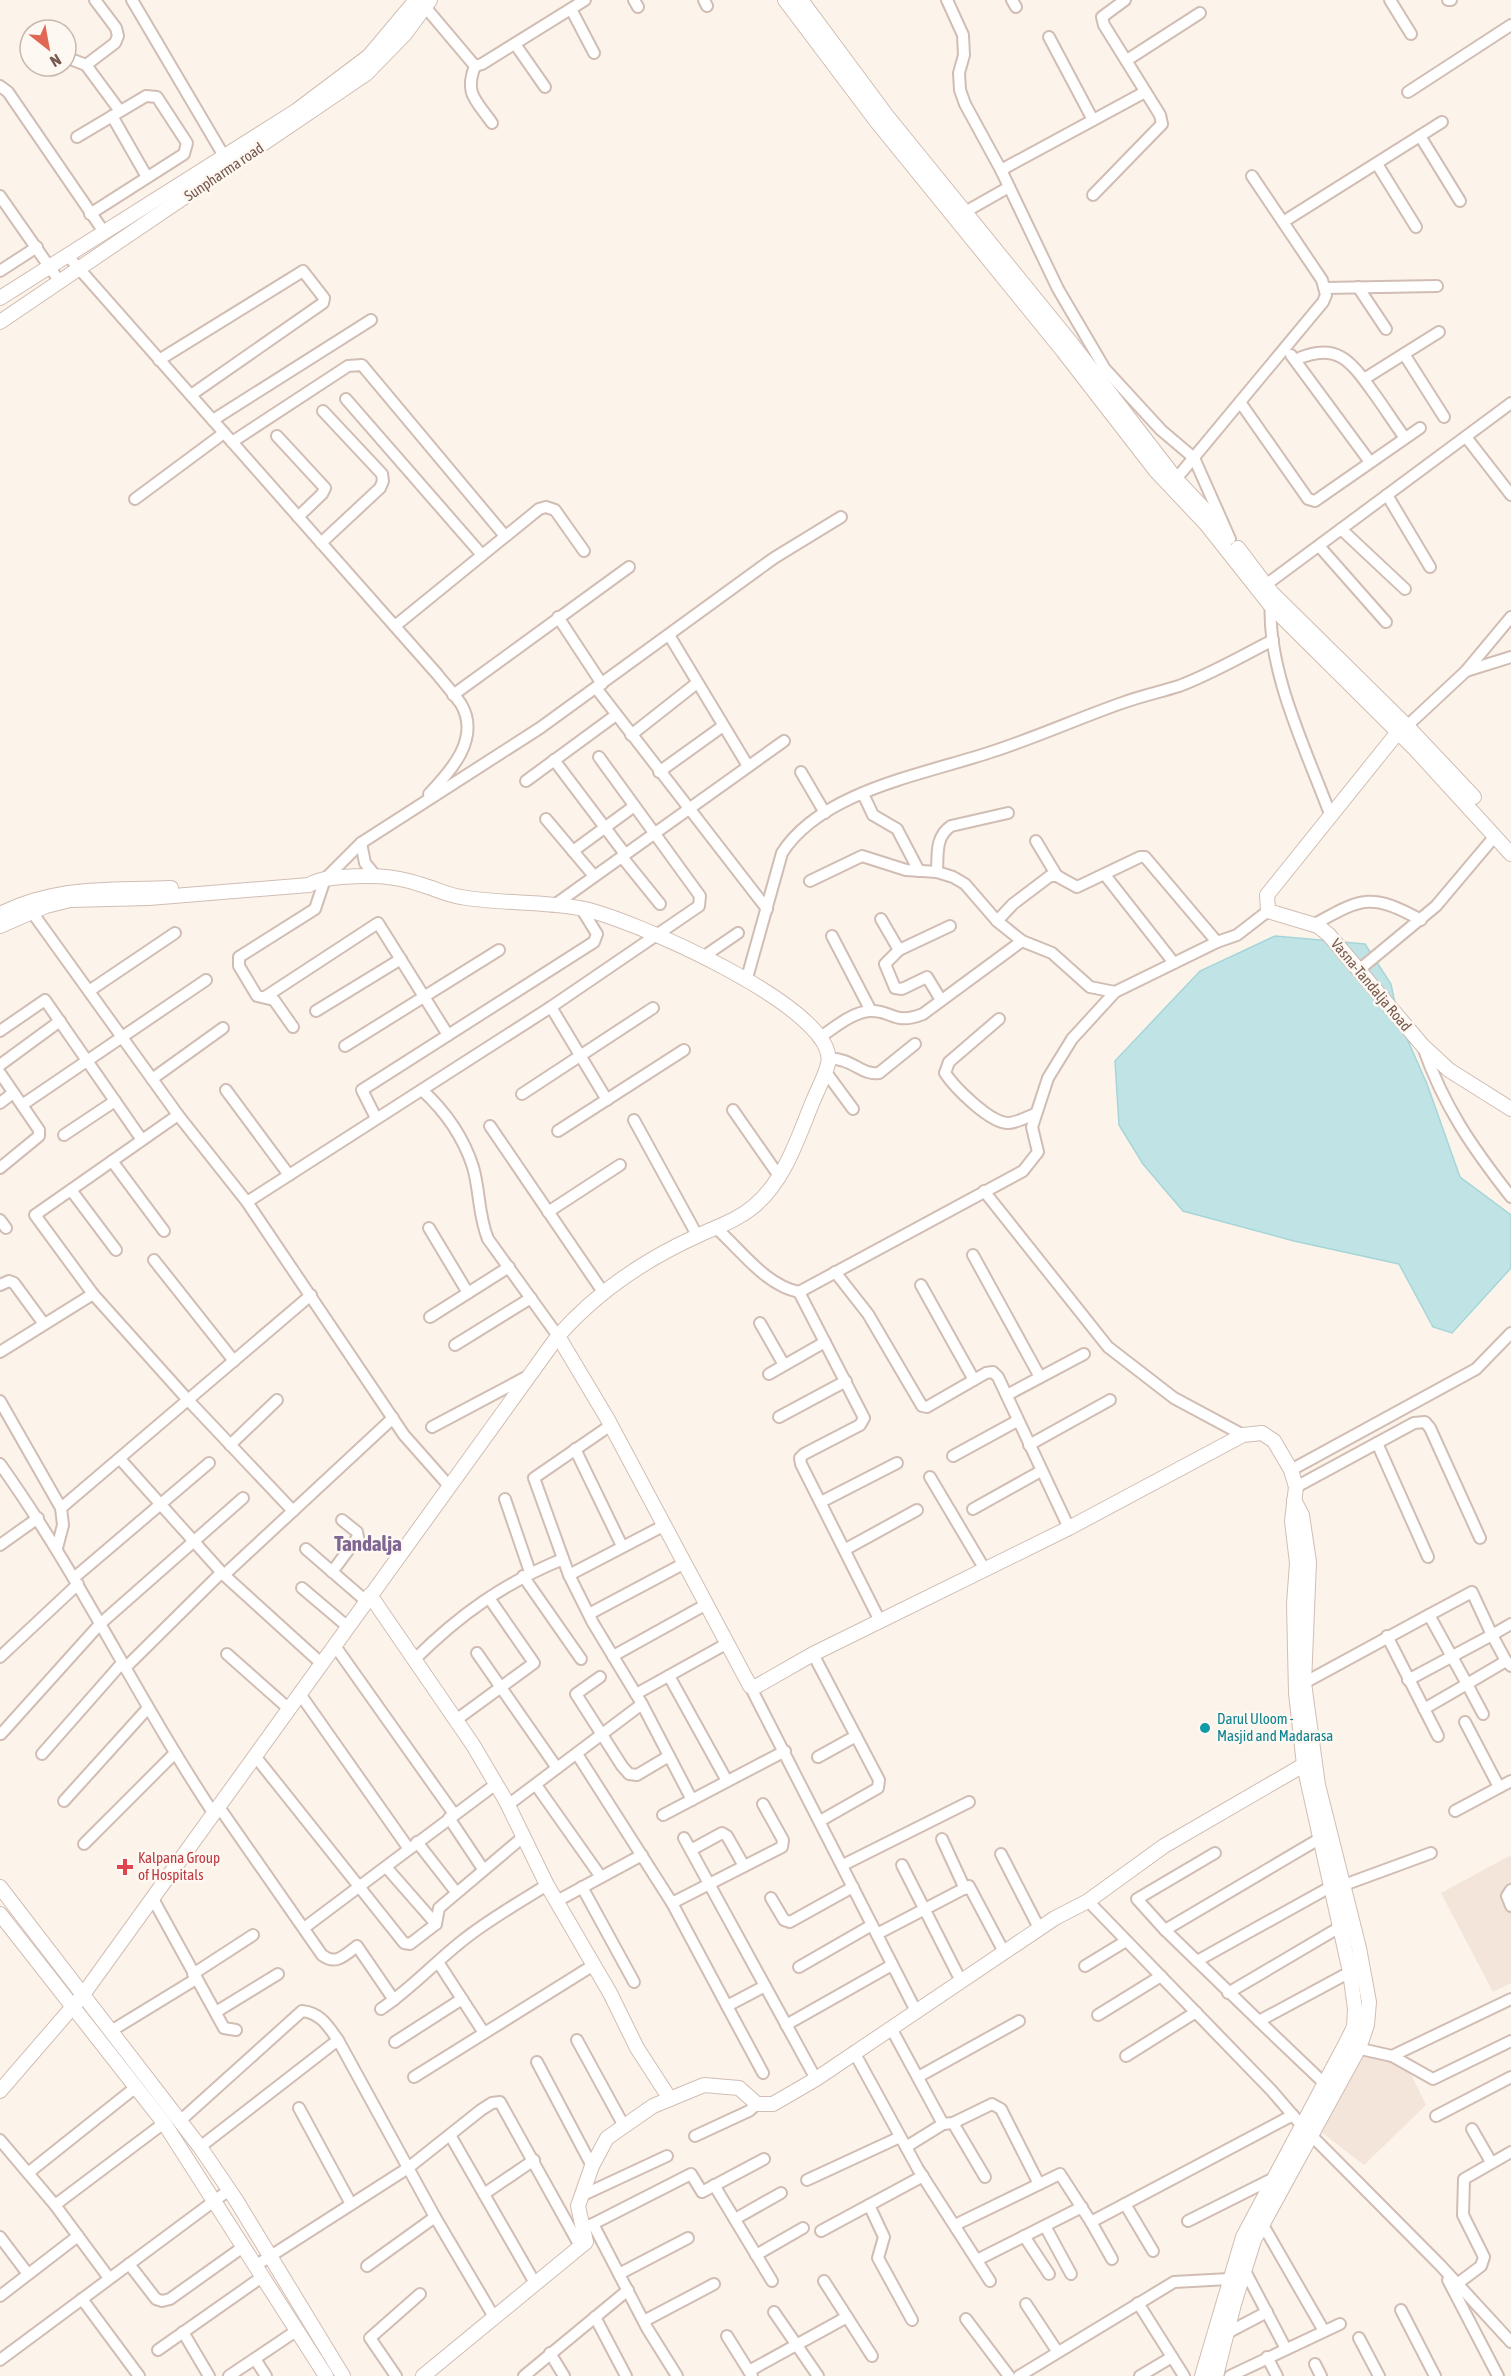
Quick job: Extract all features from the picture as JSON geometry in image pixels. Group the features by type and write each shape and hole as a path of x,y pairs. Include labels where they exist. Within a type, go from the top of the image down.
{"street":[{"path":"86,65 115,43 118,36 116,28 95,0"},
{"path":"132,0 224,156"},
{"path":"492,123 470,89 468,82 475,66 585,0"},
{"path":"785,0 877,122 1063,351 1156,471 1270,594 1511,840"},
{"path":"801,0 887,116 1072,344 1176,479 1230,539 1270,594 1272,640 1291,709 1330,814"},
{"path":"947,0 963,35 964,55 959,73 960,90 1058,288 1104,369 1161,430 1194,458 1230,539"},
{"path":"1093,195 1162,124 1127,60 1104,25 1102,17 1125,0"},
{"path":"1390,0 1411,34"},
{"path":"423,2 475,66"},
{"name":"Sunpharma road","path":"2,293 50,266 296,111 355,68 423,2"},
{"name":"Sunpharma road","path":"0,322 366,74 392,47 423,2"},
{"path":"571,9 594,53"},
{"path":"1127,60 1200,13"},
{"path":"1408,92 1511,25"},
{"path":"1049,37 1094,120"},
{"path":"515,44 545,87"},
{"path":"78,62 86,65 116,114 147,177"},
{"path":"0,86 8,92 104,232"},
{"path":"1001,170 1145,92"},
{"path":"77,137 146,96 157,97 187,143 184,154 90,214"},
{"path":"1283,222 1442,122"},
{"path":"1420,136 1460,201"},
{"path":"1377,164 1416,227"},
{"path":"1176,479 1323,302 1326,288 1252,176"},
{"path":"965,212 1009,187"},
{"path":"0,196 60,282"},
{"path":"0,271 37,247"},
{"path":"67,255 395,626 461,705 468,723 467,741 449,772 419,805"},
{"path":"159,360 303,271 324,298 323,303 191,395"},
{"path":"1326,288 1437,286"},
{"path":"1358,288 1386,329"},
{"path":"213,420 371,320"},
{"path":"1364,379 1439,332"},
{"path":"1285,348 1370,462"},
{"path":"1294,360 1309,353 1329,353 1347,359 1364,379 1405,438"},
{"path":"1404,354 1444,417"},
{"path":"232,442 348,366 362,366 505,536"},
{"path":"346,399 482,555"},
{"path":"1240,402 1308,499 1315,501 1420,428"},
{"path":"1270,594 1319,546 1511,403"},
{"path":"321,543 380,488 383,481 382,474 323,411"},
{"path":"135,499 224,433"},
{"path":"277,436 324,488 322,494 298,517"},
{"path":"1466,437 1511,495"},
{"path":"1387,495 1430,567"},
{"path":"395,626 505,536 546,507 555,510 584,551"},
{"path":"293,1027 274,1000 256,996 239,966 239,957 315,909 321,880 361,843 475,772 599,686 774,558 840,517"},
{"path":"1341,529 1405,589"},
{"path":"1319,546 1386,622"},
{"path":"453,695 629,567"},
{"path":"558,617 616,715 767,909"},
{"path":"716,1228 773,1281 787,1290 798,1292 1023,1171 1038,1152 1032,1127 1047,1078 1072,1039 1115,992 1217,942 1237,935 1268,911 1267,895 1330,814 1402,729 1466,671 1511,617"},
{"path":"669,634 748,766"},
{"path":"747,978 782,853 792,836 812,819 863,794 996,751 1124,702 1179,686 1213,672 1272,640"},
{"path":"1466,671 1511,657"},
{"path":"632,735 697,683"},
{"path":"526,781 616,715"},
{"path":"658,771 723,726"},
{"path":"1402,729 1511,854"},
{"path":"553,906 784,741"},
{"path":"246,1202 550,1007 699,906 701,902 599,757"},
{"path":"554,760 660,904"},
{"path":"801,772 825,813"},
{"path":"863,794 873,815 897,829 919,871"},
{"path":"573,851 633,807"},
{"path":"937,872 939,838 943,832 951,826 1008,813"},
{"path":"546,819 594,876"},
{"path":"1360,969 1421,920 1495,836"},
{"path":"1036,841 1057,876"},
{"path":"361,843 365,863 374,874"},
{"path":"810,881 862,856 919,871 937,872 965,884 997,921 1022,941 1052,953 1090,987 1115,992"},
{"path":"997,921 1013,904 1050,876 1057,876 1077,887 1145,857 1217,942"},
{"path":"0,926 28,908 38,897 77,890 195,886 310,877 321,880 374,874 468,898 581,908 657,935 704,957 747,978 786,1006 812,1027 819,1038 826,1065 853,1109"},
{"path":"1105,875 1174,963"},
{"path":"1313,925 1350,904 1373,901 1390,903 1421,920"},
{"path":"0,914 28,908"},
{"path":"28,908 178,1115 246,1202 311,1295 404,1436 450,1487"},
{"path":"376,1118 362,1090 594,942 597,934 581,908"},
{"name":"Vasna-Tandalja Road","path":"1268,911 1313,925 1329,935 1423,1046 1449,1070 1511,1109"},
{"path":"881,918 899,950"},
{"path":"265,997 378,923 448,1035"},
{"path":"941,1000 927,977 902,989 896,988 885,964 899,950 950,926"},
{"path":"88,991 175,933"},
{"path":"704,957 738,933"},
{"path":"832,936 872,1011"},
{"path":"819,1038 845,1020 872,1011 908,1020 923,1014 1022,941"},
{"path":"345,1046 499,950"},
{"path":"315,1011 401,959"},
{"path":"22,1105 206,980"},
{"path":"0,1031 45,1000 142,1140"},
{"path":"550,1007 607,1100"},
{"path":"522,1094 653,1008"},
{"path":"999,1019 949,1062 945,1074 984,1113 996,1119 1008,1123 1035,1114"},
{"path":"0,1065 60,1021"},
{"path":"152,1079 223,1028"},
{"path":"0,2091 82,1996 558,1336 579,1312 603,1292 652,1259 752,1208 769,1193 779,1176 826,1065 839,1058 872,1074 879,1073 915,1044"},
{"path":"1423,1046 1433,1075 1469,1143 1511,1197"},
{"path":"558,1131 684,1050"},
{"path":"0,1073 39,1130 39,1136 0,1168"},
{"path":"226,1090 290,1175"},
{"path":"422,1090 459,1133 473,1167 481,1222 488,1239 558,1336 611,1425 683,1564 785,1751 916,2011"},
{"path":"0,1103 14,1093"},
{"path":"64,1135 115,1101"},
{"path":"733,1110 779,1176"},
{"path":"178,1115 35,1215 93,1294 188,1400 293,1511"},
{"path":"634,1120 697,1235"},
{"path":"490,1126 603,1292"},
{"path":"112,1161 164,1231"},
{"path":"548,1212 620,1165"},
{"path":"71,1190 116,1250"},
{"path":"984,1191 1108,1347 1174,1398 1243,1436"},
{"path":"429,1228 468,1293"},
{"path":"973,1255 1041,1377"},
{"path":"154,1260 234,1361"},
{"path":"430,1317 508,1267"},
{"path":"836,1272 868,1314 922,1407 927,1407 974,1380 993,1372 1007,1395 1017,1421 1069,1528"},
{"path":"0,1285 9,1281 14,1283 44,1324"},
{"path":"921,1285 974,1380"},
{"path":"798,1292 864,1414 863,1423 800,1458 801,1464 846,1549 880,1621"},
{"path":"0,1352 93,1294"},
{"path":"62,1508 311,1295"},
{"path":"455,1345 531,1298"},
{"path":"760,1323 784,1365"},
{"path":"1291,1470 1476,1369 1494,1354 1511,1333"},
{"path":"769,1374 825,1342"},
{"path":"1007,1395 1084,1353"},
{"path":"432,1426 531,1374"},
{"path":"779,1416 846,1382"},
{"path":"230,1445 277,1400"},
{"path":"1029,1445 1110,1400"},
{"path":"0,1401 62,1508 63,1525 57,1548"},
{"path":"42,1754 124,1666 393,1418"},
{"path":"953,1456 1017,1421"},
{"path":"1295,1493 1377,1443 1414,1423 1425,1422 1430,1428 1480,1538"},
{"path":"611,1425 534,1478 569,1575 639,1699 692,1800"},
{"path":"750,1686 757,1686 813,1654 1069,1528 1243,1436 1262,1433 1274,1441 1291,1470 1302,1515 1309,1568 1304,1683 1309,1762 1319,1791 1338,1886 1340,1927 1355,2009 1352,2047 1258,2219 1229,2279 1202,2376"},
{"path":"1377,1443 1428,1557"},
{"path":"575,1449 622,1546"},
{"path":"120,1459 222,1574 322,1664"},
{"path":"0,1656 76,1580 209,1463"},
{"path":"821,1502 897,1463"},
{"path":"0,1464 57,1548 174,1754 329,1960 342,1957 357,1946 394,2000"},
{"path":"973,1509 1041,1471"},
{"path":"930,1477 984,1568"},
{"path":"1216,2376 1258,2219 1274,2178 1307,2130 1325,2084 1367,2025 1369,2002 1359,1948 1319,1839 1309,1762 1296,1693 1294,1604 1297,1563 1292,1521 1295,1493"},
{"path":"1,1734 100,1624 243,1498"},
{"path":"505,1499 526,1574 581,1659"},
{"path":"846,1549 917,1510"},
{"path":"0,1545 38,1518"},
{"path":"332,1572 358,1538 357,1532 342,1520"},
{"path":"569,1575 663,1526"},
{"path":"306,1549 332,1572 368,1598 456,1720 508,1805 547,1885 592,1966 610,1993 637,2048 670,2099"},
{"path":"414,1660 450,1625 489,1598 526,1574 563,1559"},
{"path":"589,1614 683,1564"},
{"path":"302,1588 348,1627"},
{"path":"1304,1683 1472,1592 1492,1635 1509,1663 1424,1709"},
{"path":"456,1720 534,1663 489,1598"},
{"path":"613,1656 705,1605"},
{"path":"1429,1615 1484,1714"},
{"path":"1408,1680 1511,1624"},
{"path":"1388,1636 1438,1736"},
{"path":"508,1805 601,1736 639,1699 669,1676 726,1644"},
{"path":"334,1646 452,1816 483,1869"},
{"path":"477,1653 557,1768"},
{"path":"226,1654 289,1709"},
{"path":"813,1654 879,1780 878,1788 820,1821"},
{"path":"669,1676 727,1781"},
{"path":"600,1677 576,1694 601,1736 629,1774 637,1775 669,1756"},
{"path":"300,1694 413,1845 456,1892"},
{"path":"64,1802 148,1708"},
{"path":"1465,1722 1499,1787"},
{"path":"818,1757 856,1736"},
{"path":"663,1815 785,1751"},
{"path":"84,1844 174,1754"},
{"path":"577,1754 672,1903 763,2073"},
{"path":"255,1756 404,1943 410,1944 436,1924 439,1908 523,1837"},
{"path":"695,2136 749,2111 757,2104 773,2104 816,2079 1039,1928 1088,1901 1164,1846 1309,1762"},
{"path":"1455,1811 1511,1781"},
{"path":"304,1929 496,1784"},
{"path":"536,1785 601,1877"},
{"path":"843,1865 969,1802"},
{"path":"672,1903 782,1847 783,1840 764,1804"},
{"path":"691,1850 722,1833 727,1836 744,1866"},
{"path":"684,1838 816,2079"},
{"path":"942,1839 965,1889"},
{"path":"1165,1930 1319,1839"},
{"path":"1215,1853 1137,1899 1228,1993 1325,2084"},
{"path":"1197,1961 1338,1886 1431,1853"},
{"path":"1001,1854 1039,1928"},
{"path":"557,1901 642,1855"},
{"path":"902,1865 961,1982"},
{"path":"386,1867 436,1924"},
{"path":"381,2009 409,1990 421,1976 463,1940 547,1885"},
{"path":"799,1967 874,1929 923,1910 969,1886 1004,1952"},
{"path":"0,1887 200,2147 229,2190 343,2376"},
{"path":"582,1887 634,1982"},
{"path":"771,1898 784,1920 790,1922 853,1887"},
{"path":"1511,1890 1507,1896 1511,1906"},
{"path":"153,1899 224,2028 236,2030"},
{"path":"1088,1901 1441,2266 1511,2342"},
{"path":"0,1914 71,2008 164,2123 326,2376"},
{"path":"1228,1993 1340,1927"},
{"path":"111,2031 195,1977 253,1935"},
{"path":"1085,1966 1126,1941"},
{"path":"438,1962 484,2033"},
{"path":"786,2025 892,1965"},
{"path":"414,2076 592,1966"},
{"path":"1259,2021 1350,1972"},
{"path":"216,2012 278,1974"},
{"path":"1098,2015 1161,1976"},
{"path":"727,2006 765,1986"},
{"path":"395,2042 462,1999"},
{"path":"1392,2056 1511,1999"},
{"path":"181,2120 302,2011 314,2012 338,2040 435,2217 494,2317"},
{"path":"1125,2056 1196,2012"},
{"path":"918,2078 1019,2020"},
{"path":"891,2028 918,2078 985,2177"},
{"path":"200,2147 338,2040"},
{"path":"577,2040 624,2126"},
{"path":"1352,2047 1392,2056 1432,2079 1511,2041"},
{"path":"854,2052 923,2176 990,2281"},
{"path":"537,2062 592,2166"},
{"path":"1436,2116 1511,2077"},
{"path":"677,2376 578,2206 592,2166 607,2138 653,2106 704,2085 739,2088 757,2104"},
{"path":"28,2173 136,2087"},
{"path":"158,2350 259,2272 269,2257 408,2168 492,2103 500,2102 580,2246"},
{"path":"807,2180 948,2124 988,2104 997,2105 1039,2184"},
{"path":"299,2108 351,2204"},
{"path":"1091,2222 1293,2115"},
{"path":"55,2205 164,2123"},
{"path":"1472,2128 1491,2162"},
{"path":"450,2135 535,2283"},
{"path":"0,2140 55,2205 109,2278"},
{"path":"1457,2284 1481,2266 1484,2257 1463,2215 1464,2180 1511,2152"},
{"path":"581,2196 667,2156"},
{"path":"588,2226 691,2174 702,2192 764,2159"},
{"path":"484,2194 534,2160"},
{"path":"955,2225 1060,2174 1082,2206 1112,2259"},
{"path":"821,2231 923,2176"},
{"path":"1188,2221 1274,2178"},
{"path":"714,2185 772,2282"},
{"path":"0,2360 229,2190"},
{"path":"735,2219 781,2193"},
{"path":"1125,2204 1153,2251"},
{"path":"869,2205 884,2237 878,2258 912,2320"},
{"path":"977,2260 1082,2206"},
{"path":"367,2266 435,2217"},
{"path":"1258,2219 1324,2331"},
{"path":"423,2376 586,2241 588,2226"},
{"path":"1045,2226 1071,2274"},
{"path":"756,2254 803,2228"},
{"path":"0,2296 78,2235"},
{"path":"1024,2236 1049,2274"},
{"path":"0,2237 28,2274"},
{"path":"619,2274 688,2238"},
{"path":"129,2264 156,2299 162,2301 170,2299 243,2247"},
{"path":"1441,2266 1498,2376"},
{"path":"1244,2269 1286,2349"},
{"path":"1019,2376 1174,2282 1229,2279"},
{"path":"825,2281 872,2356"},
{"path":"644,2321 714,2284"},
{"path":"524,2376 628,2290"},
{"path":"396,2376 370,2338 420,2294"},
{"path":"82,2298 138,2376"},
{"path":"1137,2303 1184,2376"},
{"path":"1026,2304 1057,2351"},
{"path":"1401,2310 1435,2376"},
{"path":"774,2312 818,2376"},
{"path":"1227,2333 1267,2312"},
{"path":"595,2317 626,2376"},
{"path":"727,2336 750,2374 796,2345 847,2318"},
{"path":"966,2319 1009,2376"},
{"path":"1230,2376 1340,2324"},
{"path":"229,2376 296,2331"},
{"path":"183,2332 209,2376"},
{"path":"1359,2338 1379,2376"},
{"path":"550,2354 564,2376"},
{"path":"1140,2376 1172,2357"},
{"path":"1267,2357 1276,2376"},
{"path":"255,2359 266,2376"},
{"path":"1315,2364 1321,2376"}],"shaded area":[{"path":"1511,1855 1511,1983 1493,1992 1441,1893"},
{"path":"1349,2051 1406,2064 1426,2105 1364,2165 1316,2128"}],"water":[{"path":"1275,936 1365,944 1391,984 1398,1018 1427,1084 1460,1177 1511,1215 1511,1268 1452,1333 1433,1327 1399,1264 1294,1241 1183,1211 1143,1164 1119,1125 1115,1061 1200,971"}],"place":[{"name":"Darul Uloom - Masjid and Madarasa","path":"1205,1728"},
{"name":"Kalpana Group of Hospitals","path":"125,1867"}],"district":[{"name":"Tandalja","path":"368,1544"}]}
